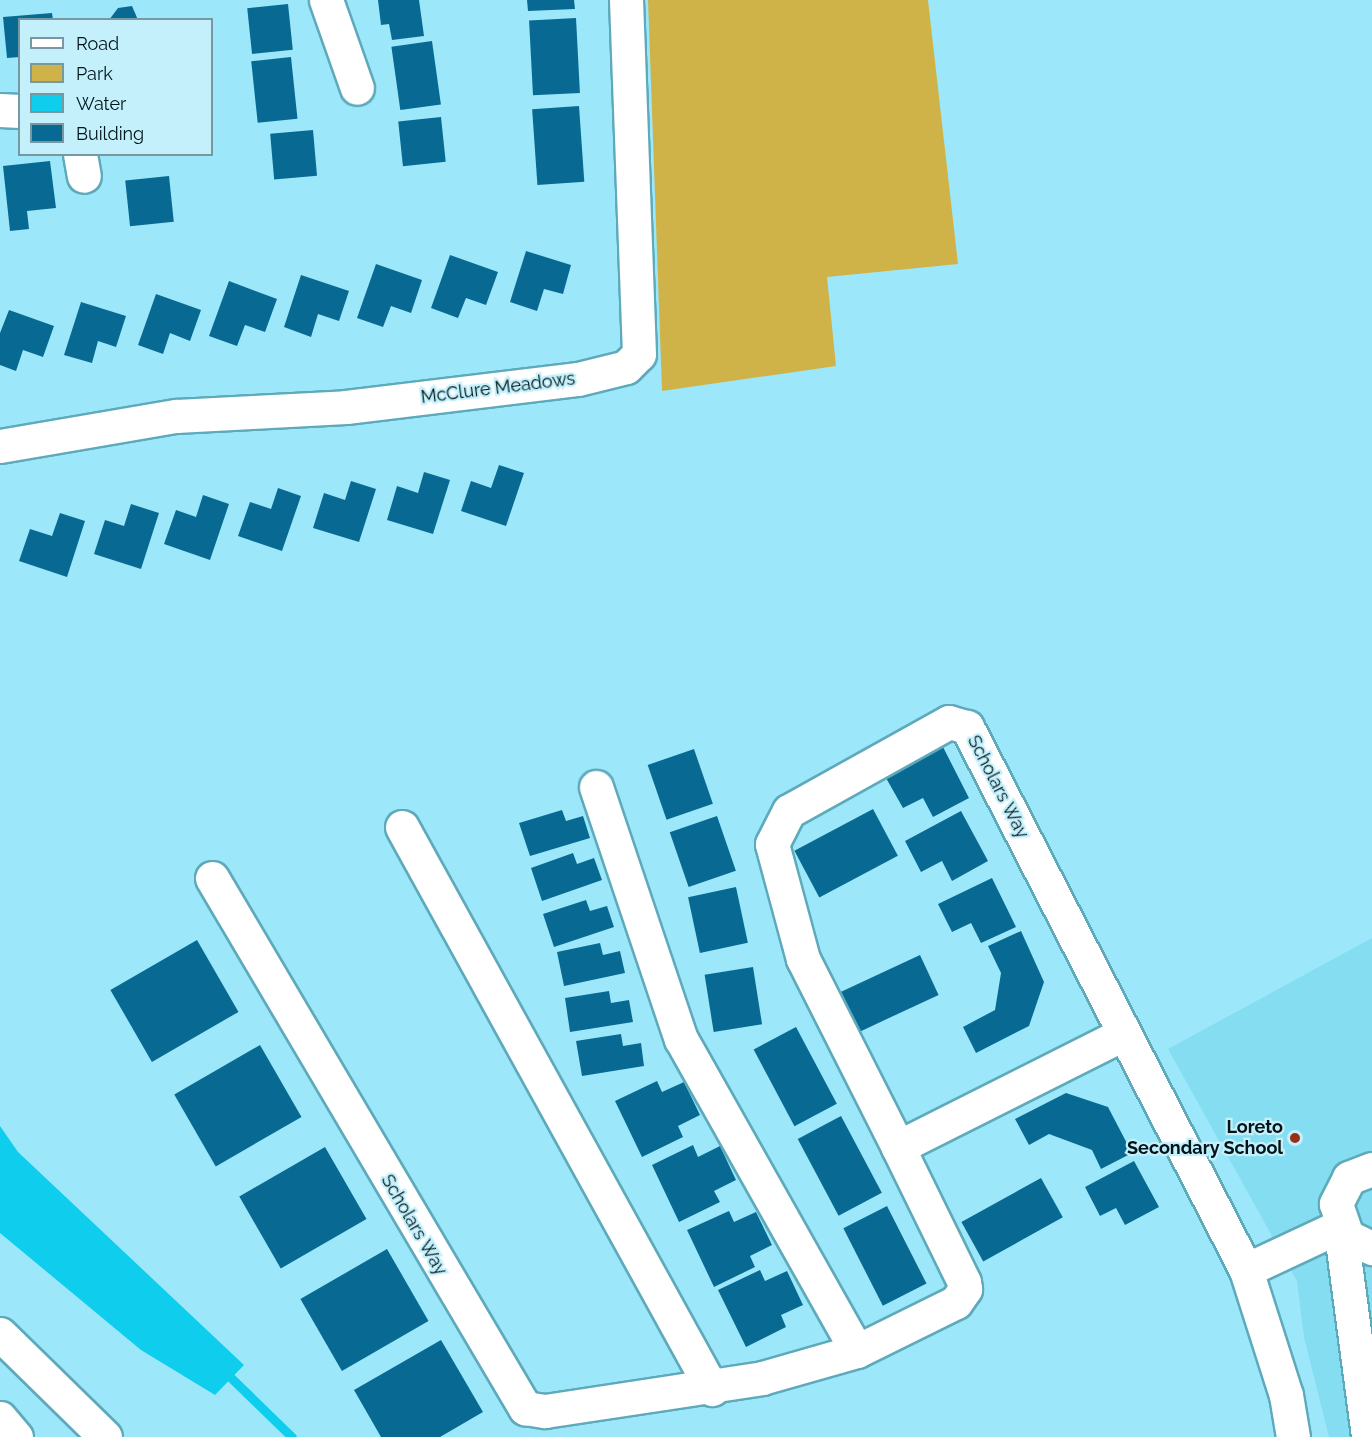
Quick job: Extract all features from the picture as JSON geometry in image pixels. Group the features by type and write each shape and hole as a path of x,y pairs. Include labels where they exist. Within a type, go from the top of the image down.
{"street":[{"path":"326,0 357,88"},
{"name":"McClure Meadows","path":"0,446 141,420 346,407 578,379 626,367 639,354 626,0"},
{"path":"0,110 18,111"},
{"name":"Scholars Way","path":"212,878 525,1408 545,1411 712,1389 857,1351 956,1302 965,1289 898,1148 810,977 772,844 789,811 949,722 967,727 1246,1270 1286,1395 1293,1437"},
{"path":"596,787 681,1039 857,1351"},
{"path":"402,827 712,1389"},
{"path":"898,1148 1123,1034"},
{"path":"1368,1437 1361,1316 1340,1226 1338,1193 1349,1178 1372,1169"},
{"path":"1246,1270 1340,1226"},
{"path":"1340,1226 1356,1244 1372,1248"},
{"path":"0,1334 105,1437"},
{"path":"0,1418 16,1437"}],"shaded area":[{"name":"Loreto Secondary School","path":"1372,938 1372,1437 1329,1437 1304,1337 1297,1281 1168,1049"}],"green space":[{"path":"648,0 928,0 958,264 827,277 836,366 662,391"}],"water":[{"path":"0,1126 18,1152 244,1365 215,1395 141,1350 0,1233"}],"building":[{"path":"378,0 419,0 424,36 392,40 389,24 381,25"},
{"path":"527,0 574,0 575,9 528,11"},
{"path":"288,4 293,50 252,54 247,8"},
{"path":"132,6 137,18 110,18 118,8"},
{"path":"52,13 53,18 18,18 18,57 7,58 3,17"},
{"path":"576,18 580,93 533,95 529,20"},
{"path":"432,41 441,104 400,110 391,47"},
{"path":"291,57 297,119 258,123 251,61"},
{"path":"579,106 584,182 537,185 532,109"},
{"path":"441,117 446,162 403,166 398,121"},
{"path":"313,130 317,176 274,180 270,134"},
{"path":"50,161 56,208 27,211 29,229 10,231 3,166"},
{"path":"169,176 174,222 130,226 125,181"},
{"path":"526,251 571,265 563,294 544,289 537,311 510,302"},
{"path":"450,255 498,272 486,305 466,298 458,318 431,308"},
{"path":"376,264 422,280 411,313 391,306 383,327 357,318"},
{"path":"301,275 349,291 339,321 318,314 311,337 284,327"},
{"path":"229,281 277,299 265,332 245,325 237,346 209,336"},
{"path":"156,294 201,310 190,341 170,333 163,354 138,345"},
{"path":"81,302 126,316 116,347 98,341 92,363 64,355"},
{"path":"9,310 54,326 43,357 23,350 16,371 0,365 0,333"},
{"path":"499,465 524,473 506,526 461,511 471,481 491,488"},
{"path":"424,472 450,480 433,534 387,520 397,486 418,493"},
{"path":"351,481 376,489 359,542 313,528 324,493 345,500"},
{"path":"278,488 301,496 282,551 238,536 250,502 271,509"},
{"path":"203,495 229,504 210,560 164,544 176,510 196,517"},
{"path":"131,504 159,513 141,569 94,554 105,520 124,526"},
{"path":"60,513 85,521 67,577 19,561 30,529 52,536"},
{"path":"943,747 969,798 933,817 923,798 903,808 886,778"},
{"path":"694,749 713,804 667,820 648,765"},
{"path":"873,809 898,856 819,898 794,851"},
{"path":"562,810 566,821 583,816 590,838 530,856 519,823"},
{"path":"961,811 988,861 952,881 942,861 921,872 905,841"},
{"path":"717,816 736,871 689,887 670,832"},
{"path":"573,853 577,864 594,858 602,880 542,901 531,868"},
{"path":"992,878 1016,927 981,943 971,923 952,932 938,904"},
{"path":"736,887 748,943 700,953 688,897"},
{"path":"586,900 590,911 607,906 614,927 554,947 543,914"},
{"path":"1021,931 1044,982 1029,1026 976,1053 963,1027 995,1010 1001,973 988,946"},
{"path":"197,940 238,1012 152,1062 110,990"},
{"path":"600,943 603,955 620,951 625,973 564,986 557,952"},
{"path":"920,955 939,995 860,1032 841,992"},
{"path":"753,967 762,1024 714,1032 705,975"},
{"path":"609,991 611,1003 629,1000 633,1022 570,1032 565,998"},
{"path":"796,1027 837,1104 794,1126 754,1050"},
{"path":"621,1034 623,1046 641,1043 644,1066 582,1076 576,1041"},
{"path":"260,1045 302,1117 216,1166 174,1094"},
{"path":"657,1081 662,1092 684,1082 700,1115 678,1126 683,1137 642,1157 615,1101"},
{"path":"1066,1093 1108,1107 1132,1153 1101,1169 1092,1150 1049,1134 1029,1145 1015,1119"},
{"path":"841,1116 882,1193 839,1216 798,1139"},
{"path":"693,1145 698,1157 720,1146 736,1180 714,1191 720,1202 679,1222 652,1165"},
{"path":"325,1147 366,1219 281,1268 239,1196"},
{"path":"1134,1161 1159,1207 1125,1225 1116,1208 1100,1216 1085,1187"},
{"path":"1041,1178 1063,1217 983,1261 961,1222"},
{"path":"887,1206 926,1284 883,1306 843,1228"},
{"path":"729,1211 734,1222 756,1212 772,1245 750,1256 755,1267 714,1287 687,1230"},
{"path":"387,1249 428,1321 342,1371 300,1299"},
{"path":"760,1270 765,1281 787,1271 803,1305 781,1315 786,1327 746,1347 718,1290"},
{"path":"441,1340 483,1412 440,1437 381,1437 354,1390"}],"waterway":[{"path":"223,1370 292,1437"}],"place":[{"name":"Loreto Secondary School","path":"1295,1138"}]}
